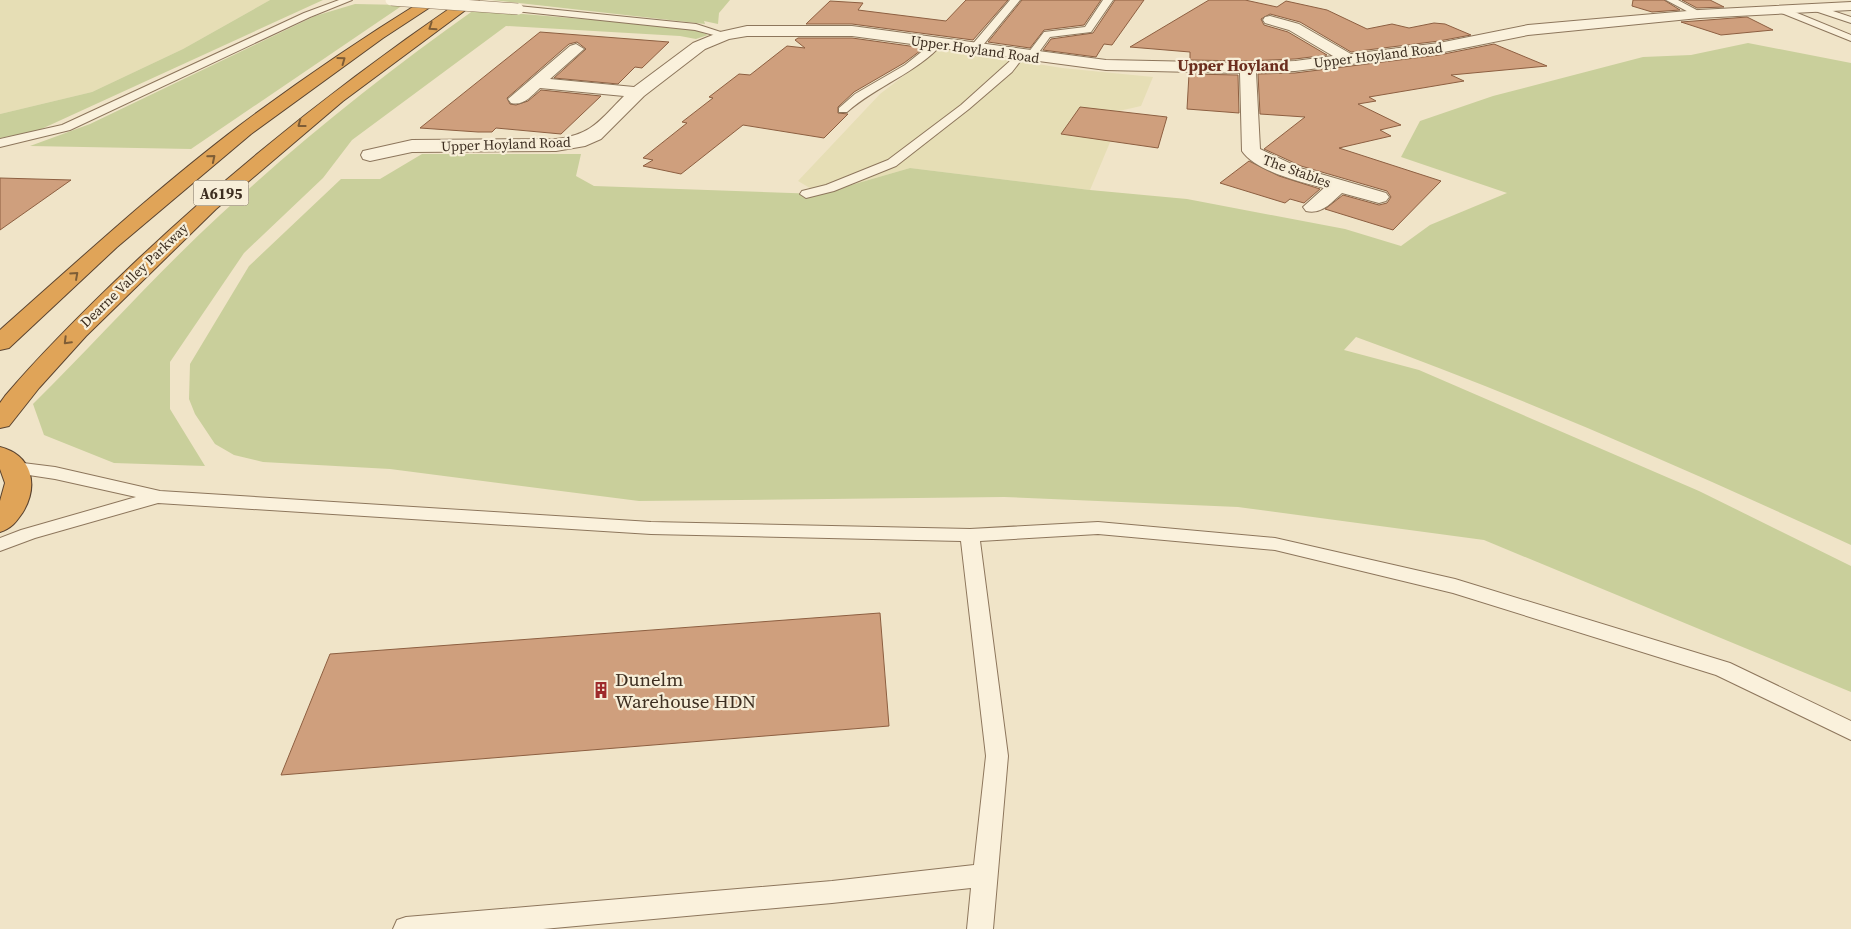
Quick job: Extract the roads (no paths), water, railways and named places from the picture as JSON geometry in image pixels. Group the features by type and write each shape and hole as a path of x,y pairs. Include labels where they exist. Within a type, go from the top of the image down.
{"highway":[{"name":"A6195","path":"0,343 110,243 245,130 378,35 434,0"},
{"name":"Dearne Valley Parkway","path":"0,420 26,384 61,346 190,220 286,136 408,43 472,0"},
{"path":"0,522 9,513 19,488 7,462"}],"street":[{"name":"Upper Hoyland Road","path":"370,155 412,146 556,146 579,142 595,135 638,92 699,46 725,35 747,32 793,30 852,31 1025,56 1106,65 1246,68 1350,60 1440,48 1528,30 1699,14 1782,10 1823,5 1851,6"},
{"path":"1270,20 1294,27 1350,60"},
{"path":"517,99 539,83 576,49"},
{"name":"The Stables","path":"1246,68 1250,76 1248,118 1251,151 1268,161 1339,186 1379,197"},
{"path":"539,83 638,92"},
{"name":"The Stables","path":"1313,207 1339,186"}],"lane":[{"path":"0,143 66,128 307,15 347,0"},
{"name":"Upper Hoyland Road","path":"391,0 518,9 696,27 725,35"},
{"path":"975,48 1015,0"},
{"path":"806,194 830,188 892,163 965,107 1025,56 1047,34 1088,30 1108,0"},
{"path":"1671,0 1699,14"},
{"path":"1823,5 1851,20"},
{"path":"1782,10 1851,38"},
{"path":"843,110 859,96 909,67 938,43"},
{"path":"7,462 158,497 651,528 970,536 1098,528 1275,544 1455,586 1723,669 1851,731"},
{"path":"0,545 28,534 158,497"},
{"path":"970,536 997,756 987,875 980,929"},
{"path":"406,929 841,891 987,875"}],"place":[{"name":"Dunelm Warehouse HDN","path":"601,690"}],"district":[{"name":"Upper Hoyland","path":"1233,65"}]}
